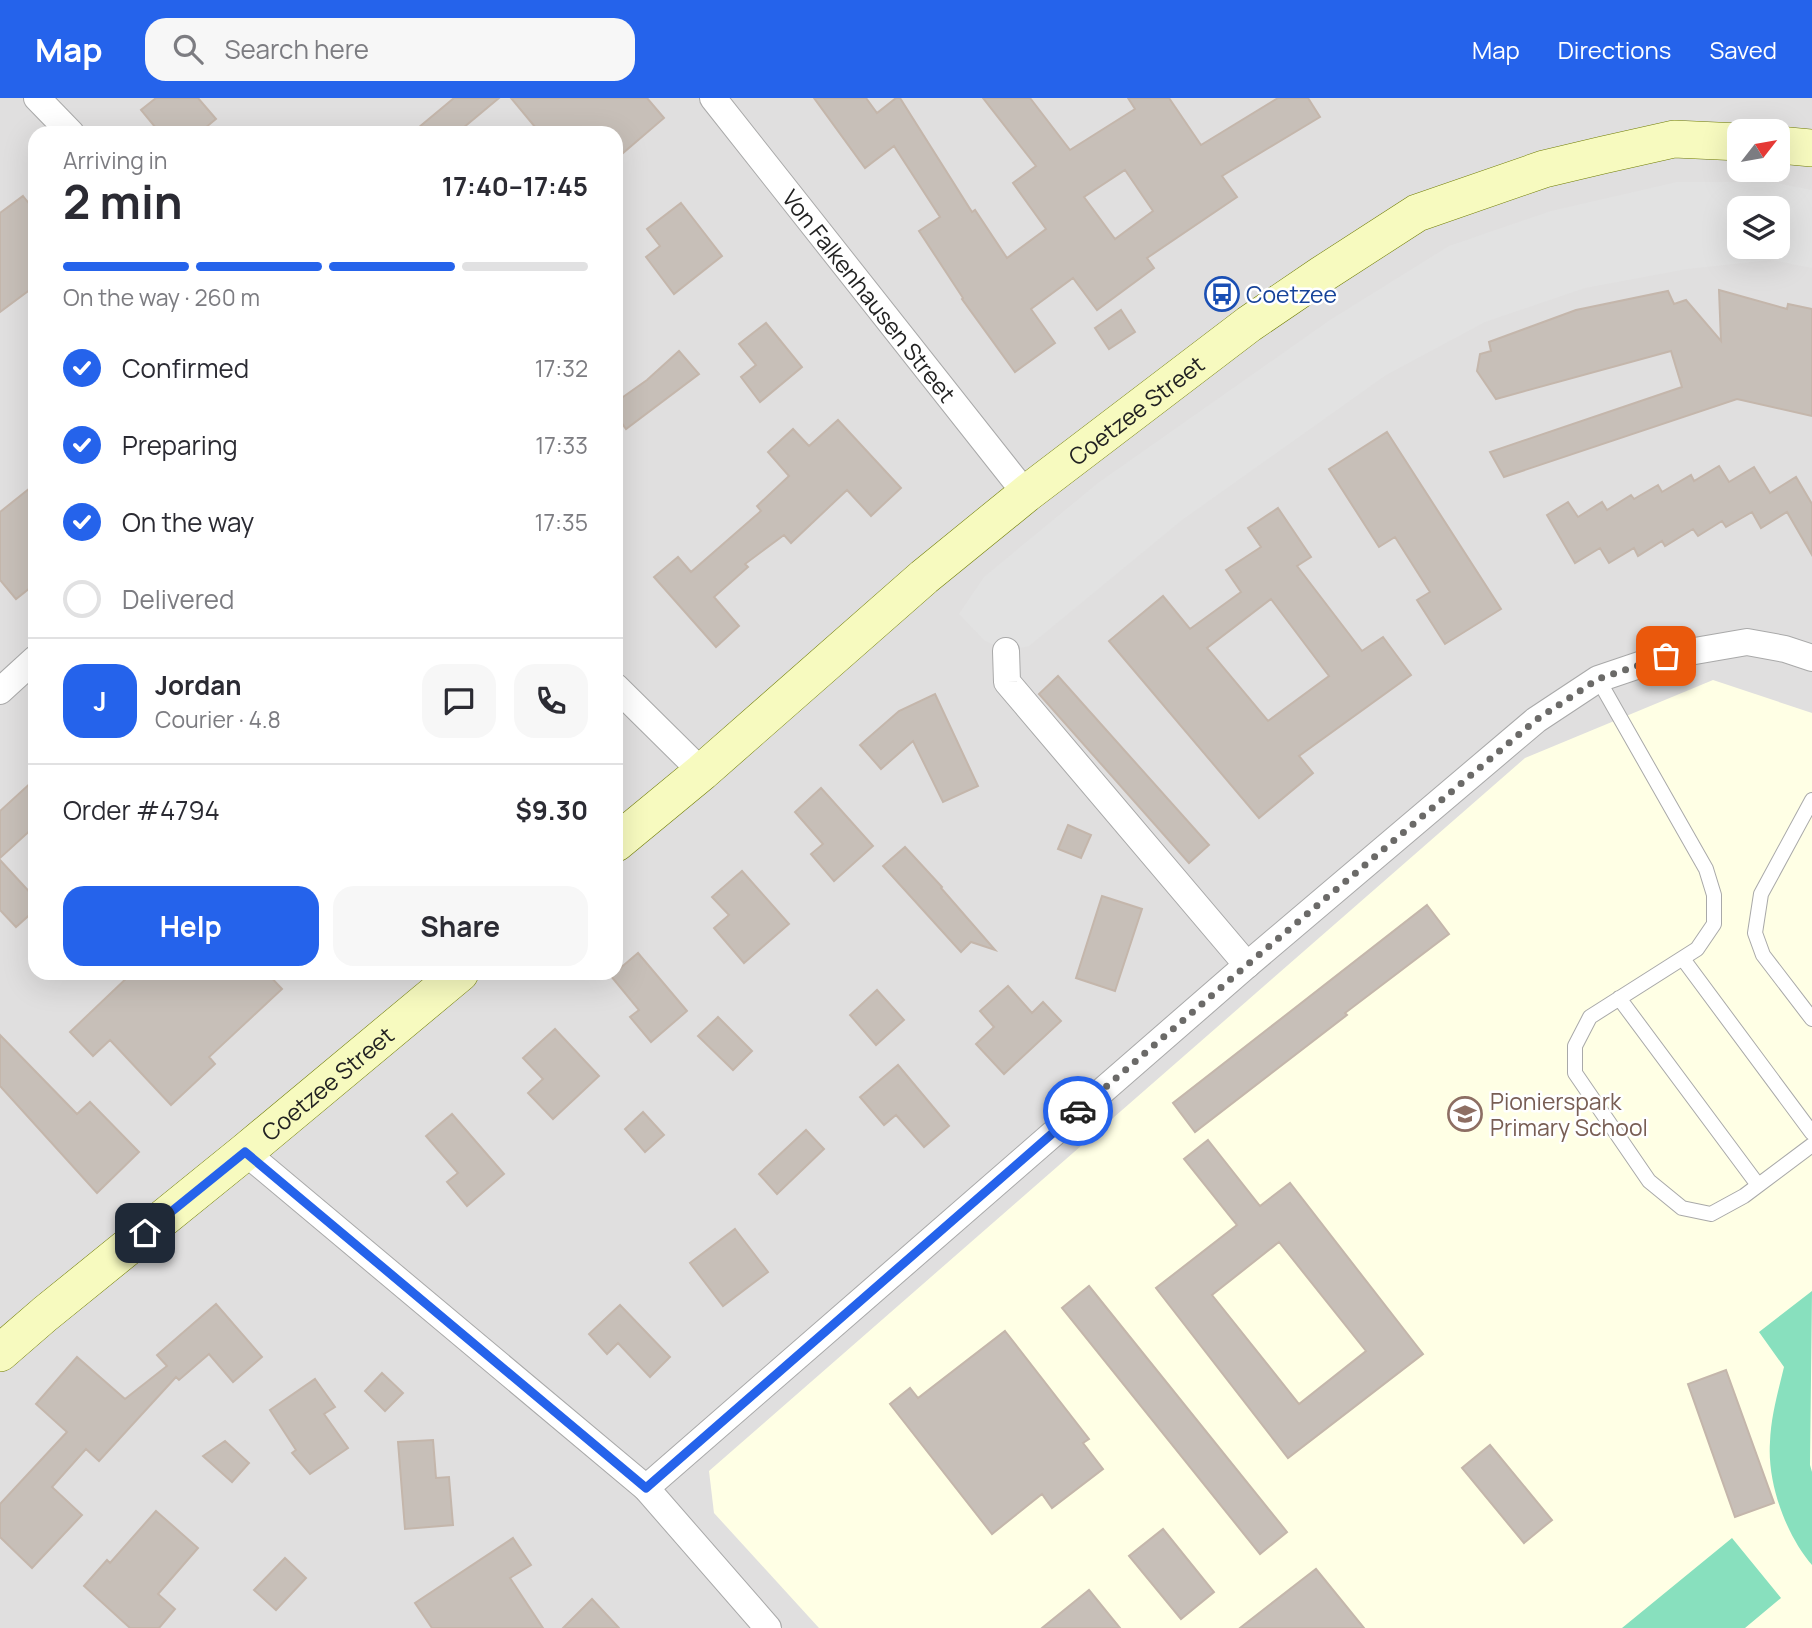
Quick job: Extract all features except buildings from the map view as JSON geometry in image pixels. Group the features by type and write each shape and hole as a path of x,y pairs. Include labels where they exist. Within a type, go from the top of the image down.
{"street":[{"path":"37,98 64,126"},
{"name":"Von Falkenhausen Street","path":"713,98 1026,494"},
{"name":"Coetzee Street","path":"623,837 702,772 924,577 1026,494 1248,324 1418,213 1545,169 1627,149 1674,139 1727,141"},
{"path":"1790,146 1812,148"},
{"path":"646,1488 1247,965 1526,728 1598,679 1666,656 1747,642 1785,649 1812,658"},
{"path":"1006,651 1007,682 1247,965"},
{"path":"0,691 28,665"},
{"path":"623,694 702,772"},
{"name":"Coetzee Street","path":"0,1353 452,980"},
{"path":"245,1152 646,1488 768,1628"}],"lane":[{"path":"1598,679 1706,869 1714,895 1714,924 1697,949 1590,1017 1575,1046 1575,1073 1649,1181 1682,1208 1711,1214 1744,1196 1812,1145"},
{"path":"1812,800 1761,894 1755,933 1763,955 1812,1019"},
{"path":"1683,959 1812,1133"},
{"path":"1619,999 1758,1185"}],"shaded area":[{"path":"0,98 1812,98 1812,1628 0,1628"},
{"path":"1677,182 1770,182 1812,190 1812,268 1771,260 1687,269 1585,288 1485,322 1386,375 1182,520 1029,646 1006,651 984,640 959,614 984,577 1098,483 1330,320 1449,246 1551,211"},
{"name":"Pionierspark Primary School","path":"1713,680 1812,713 1812,1628 819,1628 714,1513 709,1471 1525,758"}],"green space":[{"path":"1812,1291 1812,1565 1786,1524 1775,1491 1770,1458 1771,1432 1784,1367 1759,1332"},
{"path":"1732,1538 1781,1598 1745,1628 1622,1628"}],"way so far":[{"path":"1078,1111 1536,720 1598,679 1666,656"}],"place":[{"name":"Coetzee","path":"1222,294"},
{"name":"Pionierspark Primary School","path":"1465,1114"}],"route":[{"path":"145,1233 245,1152 646,1488 1078,1111"}]}
